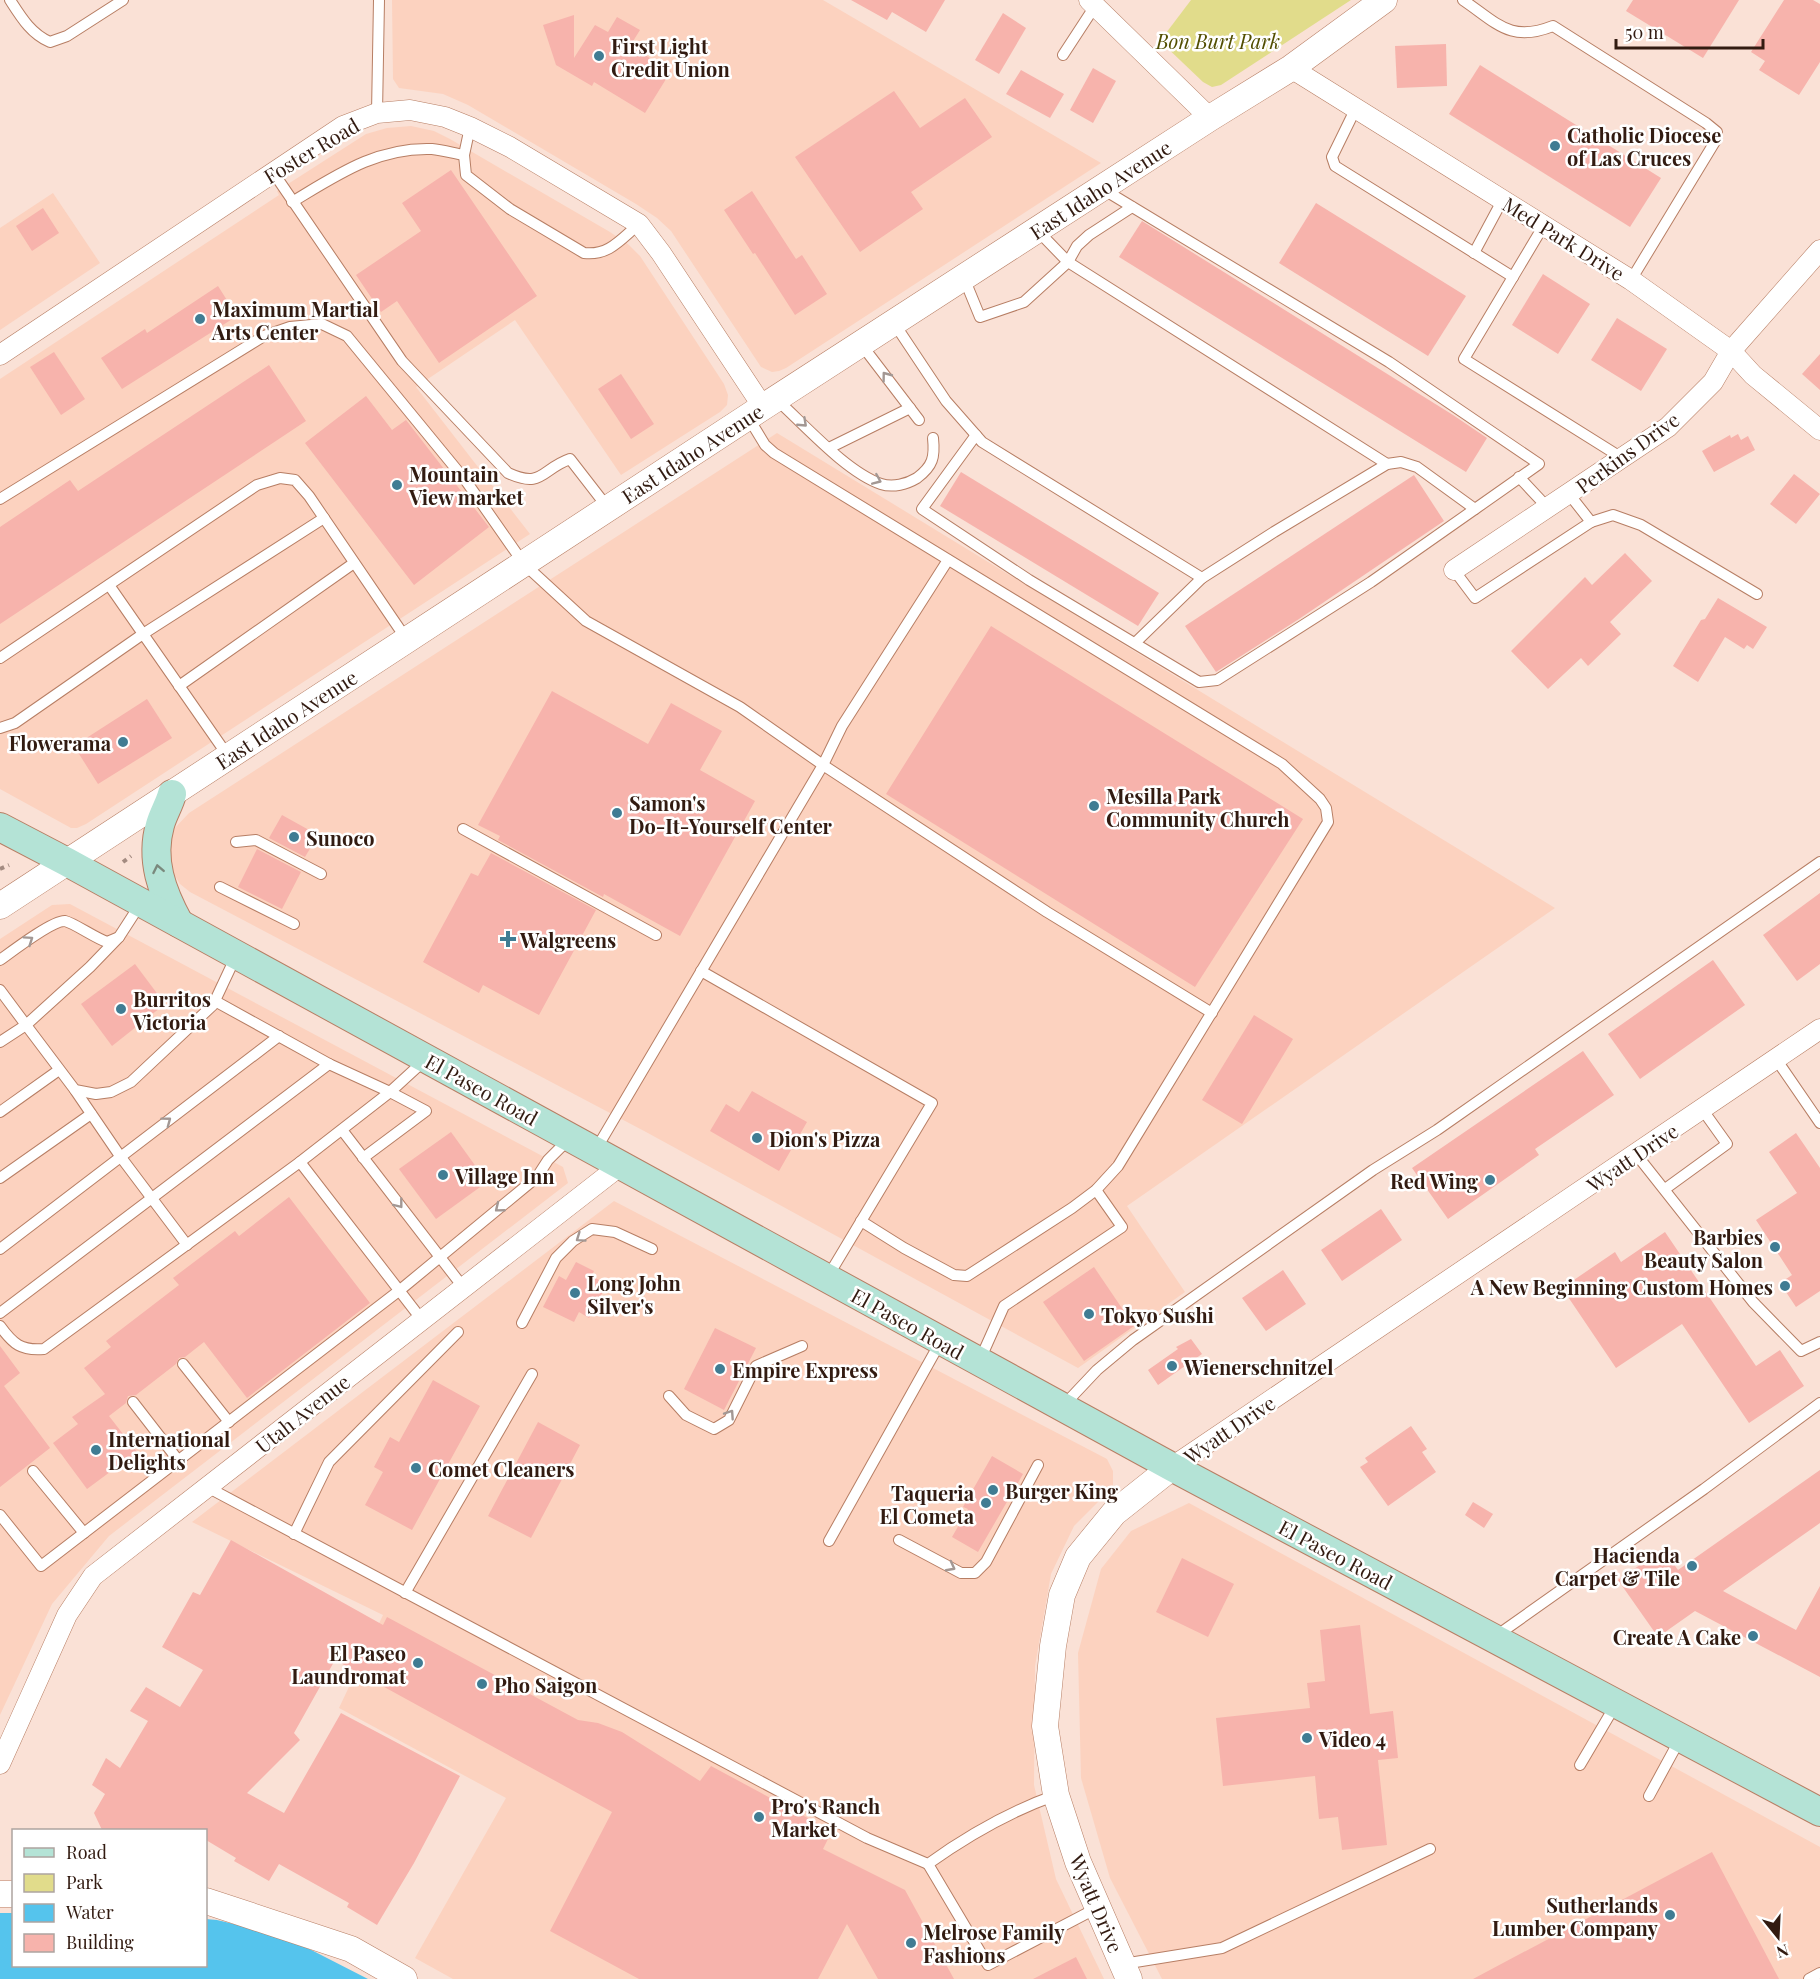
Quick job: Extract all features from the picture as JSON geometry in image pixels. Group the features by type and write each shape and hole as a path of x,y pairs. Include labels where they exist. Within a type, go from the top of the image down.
{"main road":[{"path":"172,794 161,821 156,854 160,880 179,923"},
{"name":"El Paseo Road","path":"0,827 1172,1467 1820,1812"}],"street":[{"name":"East Idaho Avenue","path":"0,906 762,408 1291,68 1384,0"},
{"path":"1092,3 1210,118"},
{"name":"Med Park Drive","path":"1291,68 1631,280 1731,351 1753,375 1820,430"},
{"name":"Foster Road","path":"0,355 344,126 377,113 410,110 445,117 470,127 510,147 639,224 661,253 762,408"},
{"name":"Perkins Drive","path":"1454,570 1668,426 1713,382 1731,351 1820,250"},
{"name":"Wyatt Drive","path":"1126,1972 1078,1862 1056,1795 1045,1726 1053,1646 1062,1595 1078,1557 1114,1513 1172,1467 1820,1029"},
{"name":"Utah Avenue","path":"0,1764 67,1616 93,1576 621,1165"},
{"path":"207,1901 351,1949 404,1979"}],"lane":[{"path":"10,0 22,19 40,38 50,42 67,36 123,0"},
{"path":"377,113 379,0"},
{"path":"1463,0 1507,30 1524,34 1553,26 1706,123 1716,132 1716,140 1631,280"},
{"path":"1063,55 1092,3"},
{"path":"1356,108 1332,157 1335,166 1513,277"},
{"path":"470,127 464,155 466,176 510,209 584,253 596,255 605,252 639,224"},
{"path":"292,202 352,166 390,152 432,150 464,155"},
{"path":"273,172 402,361 508,473 524,480 540,477 558,463 570,459 608,508"},
{"path":"976,435 922,509 1029,580 1199,682 1217,680 1371,582 1539,464 1389,362 1101,188"},
{"path":"1474,253 1503,199"},
{"path":"963,278 980,317 1024,302 1068,262 1077,246 1089,235 1132,207"},
{"path":"1544,225 1464,359 1622,458"},
{"path":"1037,230 1068,262 1387,464"},
{"path":"894,323 946,401 982,442 1202,578"},
{"path":"0,500 264,336 290,327 322,324 347,336 393,389 466,481 524,564 586,621 740,707 823,765 1047,912 1212,1013"},
{"path":"861,344 919,420"},
{"path":"762,408 829,448 852,469 883,484 908,484 926,471 935,455 933,438"},
{"path":"762,408 765,445 774,453 1282,764 1306,785 1326,808 1328,822 1118,1166 1096,1190 967,1276 954,1275 861,1221"},
{"path":"829,448 910,408"},
{"path":"1135,643 1202,578 1387,464 1401,462 1417,467 1476,509"},
{"path":"1519,477 1548,508"},
{"path":"0,658 257,485 280,478 295,480 309,496 407,640"},
{"path":"1569,494 1591,522"},
{"path":"1454,570 1475,598 1591,522 1613,515 1641,525 1756,594"},
{"path":"0,728 15,723 143,634 324,518"},
{"path":"595,1151 823,765 842,726 948,560"},
{"path":"179,686 354,563"},
{"path":"109,585 228,757"},
{"path":"463,830 656,935"},
{"path":"236,842 256,840 321,874"},
{"path":"1062,1407 1098,1370 1133,1340 1373,1170 1446,1123 1820,862"},
{"path":"220,887 294,924"},
{"path":"0,1042 26,1024 90,967 119,937 141,903"},
{"path":"0,960 59,922 69,923 107,942 119,937"},
{"path":"75,1090 96,1094 111,1092 131,1082 213,1005 236,955"},
{"path":"701,971 932,1103 827,1278"},
{"path":"0,990 187,1245"},
{"path":"214,1001 329,1064 426,1111 363,1158"},
{"path":"0,1249 279,1036"},
{"path":"0,1326 19,1347 44,1350 300,1162 390,1092 426,1059"},
{"path":"1776,1059 1820,1123"},
{"path":"0,1313 329,1064"},
{"path":"0,1112 59,1070"},
{"path":"1665,1190 1727,1144 1702,1109"},
{"path":"0,1178 91,1114"},
{"path":"342,1130 463,1287"},
{"path":"0,1515 40,1566 400,1290 537,1177 548,1160 570,1138"},
{"path":"1636,1154 1753,1302 1801,1351 1820,1342"},
{"path":"300,1162 422,1320"},
{"path":"979,1362 1004,1306 1122,1227 1096,1190"},
{"path":"522,1323 556,1258 592,1229 615,1232 652,1249"},
{"path":"294,1534 328,1462 458,1332"},
{"path":"829,1541 942,1341"},
{"path":"669,1396 686,1415 714,1429 729,1420 756,1366 802,1346"},
{"path":"183,1364 229,1422"},
{"path":"405,1593 532,1374"},
{"path":"133,1402 178,1460"},
{"path":"1493,1638 1704,1489 1820,1403"},
{"path":"899,1540 961,1573 975,1573 986,1562 1038,1465"},
{"path":"33,1471 84,1533"},
{"path":"207,1487 867,1838 928,1864 988,1965 1097,1908"},
{"path":"1580,1765 1617,1704"},
{"path":"1649,1796 1681,1738"},
{"path":"928,1864 950,1848 1023,1807 1056,1795"},
{"path":"1126,1972 1222,1948 1430,1849"},
{"path":"1809,1979 1820,1973"}],"path":[{"path":"123,862 131,856"},
{"path":"0,872 9,865"}],"shaded area":[{"path":"392,0 823,0 1101,163 786,368 772,372 761,367 671,231 657,218 468,105 443,94 399,88 393,79"},
{"path":"411,126 434,131 450,139 629,245 640,256 724,384 728,395 727,405 720,412 621,475 515,320 416,387 530,534 86,824 71,828 0,789 0,379 279,195 277,191 366,134 387,128"},
{"path":"53,193 100,263 0,330 0,228"},
{"path":"777,433 1555,908 1127,1206 1185,1292 1078,1368 646,1132 190,892 180,884 172,871 168,843 172,831 189,813"},
{"path":"70,904 563,1167 568,1183 109,1536 52,1604 0,1715 0,939 52,905"},
{"path":"614,1201 1107,1459 1113,1471 1113,1487 1074,1526 1051,1574 1035,1666 1034,1785 1056,1879 1104,1979 453,1979 415,1958 506,1798 339,1708 383,1615 192,1522"},
{"path":"1189,1503 1820,1847 1820,1979 1162,1979 1110,1878 1081,1778 1078,1653 1101,1569 1131,1531"}],"green space":[{"name":"Bon Burt Park","path":"1191,0 1351,0 1221,85 1212,87 1203,82 1160,41"}],"water":[{"path":"0,1913 12,1913 12,1967 207,1967 207,1919 284,1936 368,1979 0,1979"}],"building":[{"path":"851,0 945,0 926,32 892,12 887,20"},
{"path":"1633,0 1739,0 1703,58 1626,11"},
{"path":"1784,0 1813,0 1820,4 1820,62 1799,95 1759,70 1765,61 1751,52"},
{"path":"1003,13 1026,28 999,74 975,60"},
{"name":"First Light Credit Union","path":"574,15 574,58 595,25 608,32 617,17 640,30 630,46 671,71 645,113 594,82 592,86 556,65 543,25"},
{"path":"1446,44 1447,86 1397,88 1395,46"},
{"name":"Catholic Diocese of Las Cruces","path":"1480,65 1661,178 1630,227 1449,114"},
{"path":"1093,68 1116,81 1093,123 1070,110"},
{"path":"1021,70 1064,94 1050,118 1006,94"},
{"path":"894,91 920,128 965,98 992,137 911,192 923,209 860,252 795,157"},
{"path":"451,170 537,296 439,363 397,301 381,312 356,275 421,231 402,203"},
{"path":"752,191 796,259 802,255 827,294 795,315 724,210"},
{"path":"1316,203 1466,296 1428,356 1279,263"},
{"path":"43,208 59,233 32,251 16,226"},
{"path":"1142,221 1487,438 1466,472 1119,257"},
{"path":"1543,274 1590,304 1558,354 1512,325"},
{"path":"218,286 237,316 122,389 101,358 145,329 147,333"},
{"path":"1617,318 1667,349 1641,391 1591,360"},
{"path":"54,352 85,399 61,415 30,367"},
{"path":"1820,354 1820,390 1802,374"},
{"path":"269,365 306,421 0,624 0,527 70,480 78,491"},
{"path":"621,374 654,424 631,439 598,389"},
{"name":"Mountain View market","path":"366,396 392,430 406,420 489,527 414,585 305,443"},
{"path":"1738,434 1741,440 1748,436 1755,450 1714,472 1702,451 1730,435 1731,438"},
{"path":"961,472 1159,593 1138,626 940,506"},
{"path":"1794,474 1820,494 1796,524 1770,504"},
{"path":"1414,475 1444,521 1216,672 1185,626"},
{"path":"1625,553 1652,581 1610,622 1621,634 1588,666 1581,658 1548,689 1511,651 1585,577 1592,585"},
{"path":"1718,598 1767,627 1753,649 1747,645 1744,649 1725,637 1698,682 1673,666 1701,620 1705,619"},
{"name":"Mesilla Park Community Church","path":"991,626 1303,819 1195,987 886,794"},
{"name":"Samon's Do-It-Yourself Center","path":"552,691 648,744 671,703 722,731 700,770 755,801 680,936 498,840 500,836 478,825"},
{"name":"Flowerama","path":"147,699 172,738 98,784 74,746"},
{"name":"Sunoco","path":"282,815 318,835 305,857 269,838"},
{"name":"Sunoco","path":"257,849 301,872 282,909 238,887"},
{"name":"Walgreens","path":"491,853 596,910 539,1015 483,985 479,993 423,962 471,873 478,876"},
{"path":"1820,893 1820,964 1797,981 1763,935"},
{"path":"1713,960 1745,1005 1640,1079 1608,1034"},
{"name":"Burritos Victoria","path":"135,964 165,1004 112,1046 81,1004"},
{"path":"1254,1015 1293,1039 1242,1124 1202,1100"},
{"path":"1583,1051 1614,1095 1535,1149 1539,1155 1448,1219 1412,1168"},
{"path":"752,1091 807,1122 779,1171 710,1131 726,1104 739,1112"},
{"name":"Village Inn","path":"451,1132 487,1182 436,1219 399,1169"},
{"path":"1796,1133 1820,1168 1820,1291 1796,1307 1780,1283 1792,1275 1756,1220 1797,1193 1769,1152"},
{"path":"289,1197 370,1303 247,1398 204,1342 185,1357 179,1358 176,1364 136,1395 128,1396 126,1403 109,1416 137,1452 87,1489 53,1443 78,1424 72,1417 105,1394 84,1368 111,1347 106,1341 179,1285 173,1278 235,1231 239,1236"},
{"path":"1381,1209 1402,1240 1342,1281 1321,1250"},
{"path":"1665,1232 1756,1366 1780,1350 1804,1386 1749,1423 1682,1324 1616,1368 1562,1288 1615,1252 1621,1262"},
{"path":"576,1262 594,1271 591,1276 607,1284 589,1318 579,1312 574,1322 543,1307 559,1276 566,1280"},
{"name":"Tokyo Sushi","path":"1094,1267 1134,1326 1084,1361 1043,1302"},
{"path":"1283,1270 1306,1304 1266,1331 1242,1298"},
{"name":"Empire Express","path":"715,1328 756,1348 724,1410 684,1389"},
{"path":"1191,1339 1202,1354 1158,1385 1148,1370 1178,1349 1176,1347"},
{"path":"0,1346 20,1373 4,1386 50,1448 0,1487"},
{"path":"433,1380 480,1406 412,1530 365,1505 383,1472 374,1467 390,1437 399,1442"},
{"path":"538,1422 580,1445 531,1538 488,1516"},
{"path":"1411,1426 1427,1449 1422,1452 1436,1472 1388,1506 1360,1467 1368,1462 1365,1458"},
{"name":"Burger King","path":"992,1456 1023,1474 978,1552 952,1537 968,1509 963,1507"},
{"path":"1820,1470 1820,1523 1723,1591 1796,1630 1820,1586 1820,1677 1695,1611 1658,1637 1618,1580 1663,1549 1678,1570"},
{"path":"1473,1502 1493,1514 1484,1528 1465,1515"},
{"path":"231,1540 383,1625 387,1617 578,1720 598,1723 622,1732 700,1781 711,1766 832,1831 823,1849 905,1890 954,1979 878,1979 847,1924 818,1979 639,1979 550,1931 612,1812 335,1660 294,1733 300,1740 247,1793 284,1813 341,1713 460,1776 414,1863 377,1925 347,1907 349,1903 279,1864 269,1881 234,1861 236,1858 207,1841 207,1829 102,1829 94,1813 105,1794 92,1785 106,1758 120,1768 148,1721 130,1711 146,1687 180,1707 203,1670 162,1647 193,1592 200,1595"},
{"path":"1182,1558 1234,1584 1208,1637 1156,1612"},
{"name":"Video 4","path":"1360,1625 1370,1714 1393,1711 1398,1758 1378,1760 1387,1845 1342,1850 1338,1817 1319,1819 1315,1776 1223,1786 1216,1718 1310,1708 1307,1683 1325,1681 1320,1630"},
{"name":"Sutherlands Lumber Company","path":"1712,1852 1779,1979 1473,1979"},
{"path":"1076,1957 1087,1979 1033,1979"}],"place":[{"name":"First Light Credit Union","path":"599,56"},
{"name":"Catholic Diocese of Las Cruces","path":"1555,146"},
{"name":"Maximum Martial Arts Center","path":"200,319"},
{"name":"Mountain View market","path":"397,485"},
{"name":"Flowerama","path":"123,742"},
{"name":"Mesilla Park Community Church","path":"1094,806"},
{"name":"Samon's Do-It-Yourself Center","path":"617,813"},
{"name":"Sunoco","path":"294,837"},
{"name":"Walgreens","path":"508,939"},
{"name":"Burritos Victoria","path":"121,1009"},
{"name":"Dion's Pizza","path":"757,1138"},
{"name":"Village Inn","path":"443,1175"},
{"name":"Red Wing","path":"1490,1180"},
{"name":"Barbies Beauty Salon","path":"1775,1247"},
{"name":"A New Beginning Custom Homes","path":"1785,1286"},
{"name":"Long John Silver's","path":"575,1293"},
{"name":"Tokyo Sushi","path":"1089,1314"},
{"name":"Wienerschnitzel","path":"1172,1366"},
{"name":"Empire Express","path":"720,1369"},
{"name":"International Delights","path":"96,1450"},
{"name":"Comet Cleaners","path":"416,1468"},
{"name":"Burger King","path":"993,1490"},
{"name":"Taqueria El Cometa","path":"986,1503"},
{"name":"Hacienda Carpet & Tile","path":"1692,1566"},
{"name":"Create A Cake","path":"1753,1636"},
{"name":"El Paseo Laundromat","path":"418,1663"},
{"name":"Pho Saigon","path":"482,1684"},
{"name":"Video 4","path":"1307,1738"},
{"name":"Pro's Ranch Market","path":"759,1817"},
{"name":"Sutherlands Lumber Company","path":"1670,1915"},
{"name":"Melrose Family Fashions","path":"911,1943"}]}
